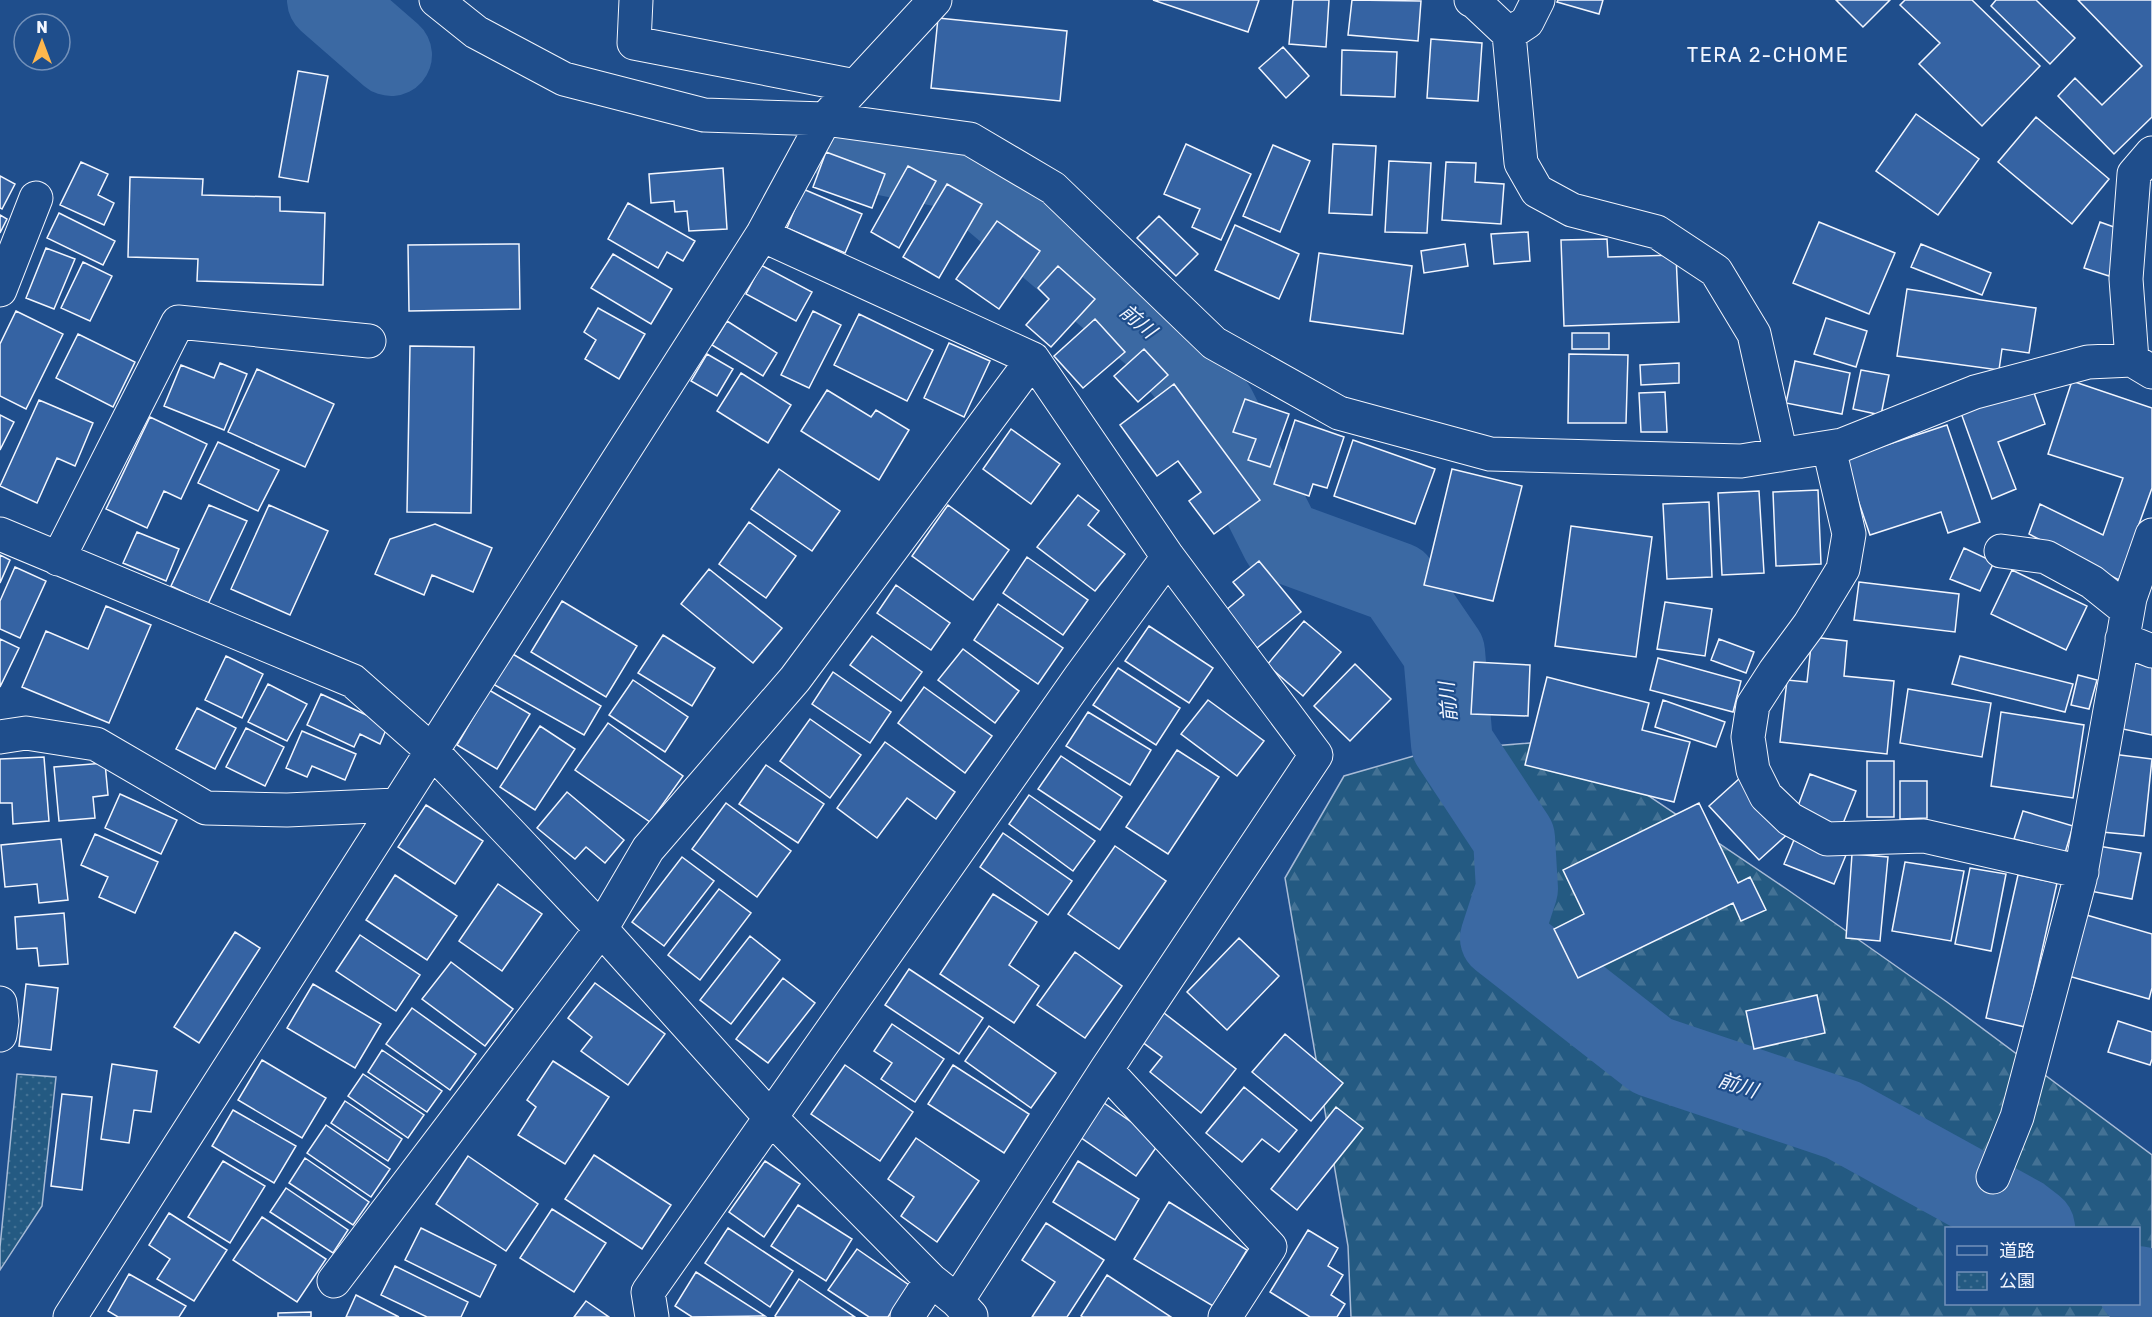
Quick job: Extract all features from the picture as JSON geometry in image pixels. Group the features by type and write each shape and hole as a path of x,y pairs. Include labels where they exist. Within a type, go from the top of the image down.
{"street":[{"path":"436,0 476,32 564,79 704,115 825,119 970,139 1053,188 1214,343 1339,413 1490,454 1741,461 1842,445 1975,392 2088,362 2142,366 2126,279 2134,174 2152,153"},
{"path":"636,0 634,43 855,86"},
{"path":"70,1317 762,235 825,119 935,0"},
{"path":"1471,0 1509,34 1521,163 1537,191 1572,210 1657,232 1716,271 1754,333 1781,455"},
{"path":"1509,34 1527,22 1538,0"},
{"path":"0,290 36,198"},
{"path":"0,534 353,681 431,750 601,929 771,1118 932,1280 964,1309 1106,1070 1316,755 1168,557 1033,359 762,235"},
{"path":"58,559 178,322 369,341"},
{"path":"334,1281 601,929 648,849 795,679 1033,359"},
{"path":"1828,448 1849,534 1843,569 1809,625 1753,705 1748,737 1753,770 1766,796 1790,819 1827,839 1924,836 2082,872"},
{"path":"1993,1177 2017,1117 2082,872 2125,625 2152,535"},
{"path":"2001,551 2046,557 2092,582 2125,625 2152,651"},
{"path":"652,1317 648,1292 1080,677 1168,557"},
{"path":"0,737 26,733 96,744 206,808 287,810 396,805"},
{"path":"0,1003 2,1021 0,1035"},
{"path":"1106,1070 1270,1247 1225,1317"},
{"path":"907,1317 932,1280"}],"green space":[{"path":"1566,740 1788,890 1947,1002 2152,1155 2152,1317 1351,1317 1348,1246 1285,878 1344,776 1431,751"},
{"path":"17,1074 56,1077 42,1206 0,1270 0,1247"}],"building":[{"path":"1153,0 1259,0 1248,32"},
{"path":"1293,0 1329,0 1326,47 1289,44"},
{"path":"1352,0 1421,1 1418,41 1348,35"},
{"path":"1558,0 1603,0 1599,14 1557,2"},
{"path":"1836,0 1890,0 1863,27"},
{"path":"1905,0 1972,0 2040,66 1982,126 1919,64 1940,43 1900,5"},
{"path":"1996,0 2036,0 2075,38 2050,64 1991,6"},
{"path":"2078,0 2152,0 2152,117 2114,154 2058,96 2075,78 2102,105 2142,66"},
{"path":"938,18 1067,31 1060,101 931,88"},
{"path":"1431,39 1482,43 1478,101 1427,98"},
{"path":"1283,47 1309,76 1286,98 1259,68"},
{"path":"1342,50 1397,52 1395,97 1341,95"},
{"path":"298,71 328,76 308,182 279,177"},
{"path":"1916,114 1979,159 1938,215 1876,171"},
{"path":"2036,117 2109,179 2072,224 1998,162"},
{"path":"1186,144 1251,174 1221,240 1192,227 1200,209 1164,194"},
{"path":"1333,144 1376,146 1372,215 1329,213"},
{"path":"1273,145 1310,161 1280,232 1243,216"},
{"path":"826,152 885,174 872,208 813,187"},
{"path":"1389,161 1431,163 1427,233 1385,232"},
{"path":"81,162 108,174 98,195 114,203 104,225 60,205"},
{"path":"1446,162 1476,163 1475,182 1504,184 1501,224 1442,220"},
{"path":"908,166 936,181 899,248 871,232"},
{"path":"723,168 727,229 689,231 687,211 675,212 674,201 651,203 649,174"},
{"path":"0,176 15,184 2,209 0,208"},
{"path":"130,177 203,179 202,195 280,197 280,211 325,213 323,285 197,281 198,259 128,257"},
{"path":"947,184 982,204 939,278 903,257"},
{"path":"803,189 862,214 845,253 787,228"},
{"path":"628,203 695,241 683,261 667,252 658,268 608,239"},
{"path":"59,213 115,241 103,265 47,238"},
{"path":"0,215 7,219 0,233"},
{"path":"1159,216 1198,254 1176,276 1137,238"},
{"path":"997,221 1040,251 999,309 956,279"},
{"path":"1819,222 1895,253 1869,314 1793,283"},
{"path":"2100,222 2125,231 2109,276 2084,268"},
{"path":"1235,225 1299,254 1279,299 1215,270"},
{"path":"1528,232 1530,261 1494,264 1491,234"},
{"path":"1607,239 1608,257 1676,255 1679,322 1564,326 1561,240"},
{"path":"519,244 520,309 409,311 408,245"},
{"path":"1465,244 1468,266 1424,273 1421,251"},
{"path":"1921,244 1991,273 1982,295 1911,267"},
{"path":"46,248 75,259 54,309 26,298"},
{"path":"1319,253 1412,266 1403,334 1310,321"},
{"path":"613,254 672,289 651,324 591,288"},
{"path":"83,262 112,276 90,321 61,308"},
{"path":"761,265 812,292 796,321 746,294"},
{"path":"1058,266 1095,299 1051,347 1026,325 1049,299 1038,288"},
{"path":"1907,289 2036,308 2029,353 2002,349 1999,370 1897,356"},
{"path":"598,308 645,334 619,379 585,359 596,340 584,332"},
{"path":"16,311 63,334 26,409 0,396 0,344"},
{"path":"813,311 841,325 809,388 781,375"},
{"path":"859,314 933,350 907,401 834,365"},
{"path":"1826,318 1867,331 1856,367 1814,354"},
{"path":"1095,319 1125,352 1083,388 1054,356"},
{"path":"727,321 777,353 763,376 712,345"},
{"path":"1572,333 1609,333 1609,349 1572,349"},
{"path":"78,334 135,362 113,407 56,378"},
{"path":"949,343 990,361 964,417 924,398"},
{"path":"410,346 474,347 471,513 407,512"},
{"path":"1144,349 1168,375 1138,402 1114,376"},
{"path":"707,354 733,369 717,396 691,381"},
{"path":"1569,354 1628,355 1626,423 1568,423"},
{"path":"1795,361 1850,373 1842,414 1786,403"},
{"path":"220,363 247,374 224,430 164,406 181,365 214,378"},
{"path":"1679,363 1679,383 1641,385 1640,365"},
{"path":"257,369 334,404 305,467 228,432"},
{"path":"1861,370 1889,375 1881,415 1853,409"},
{"path":"741,373 791,405 768,443 717,411"},
{"path":"2072,381 2152,408 2152,488 2119,580 2029,534 2040,504 2103,535 2123,478 2048,454"},
{"path":"1174,384 1260,500 1214,534 1189,501 1201,492 1178,461 1157,476 1120,425"},
{"path":"2032,387 2045,424 1998,442 2016,489 1992,499 1961,413"},
{"path":"827,390 871,417 876,410 909,430 879,480 801,431"},
{"path":"1665,392 1667,432 1641,432 1639,393"},
{"path":"1245,399 1289,414 1270,467 1248,460 1256,439 1233,432"},
{"path":"39,400 93,423 75,466 57,458 37,503 0,486"},
{"path":"0,415 14,422 0,450"},
{"path":"150,417 207,444 181,499 164,491 147,528 106,509"},
{"path":"1295,420 1344,437 1327,488 1313,484 1309,496 1274,484"},
{"path":"1947,425 1980,522 1948,533 1941,512 1870,535 1844,459"},
{"path":"1011,429 1060,464 1031,504 983,469"},
{"path":"1353,440 1435,469 1415,524 1334,496"},
{"path":"218,442 279,470 258,511 198,483"},
{"path":"779,469 840,511 812,551 751,509"},
{"path":"1452,469 1522,486 1493,601 1424,585"},
{"path":"1818,490 1821,564 1776,566 1773,492"},
{"path":"1759,491 1764,573 1722,575 1718,493"},
{"path":"1078,495 1099,511 1088,525 1125,554 1095,591 1037,547"},
{"path":"1709,502 1712,577 1667,579 1663,504"},
{"path":"209,505 247,521 208,604 171,586"},
{"path":"269,505 328,531 290,615 231,589"},
{"path":"948,505 1009,550 973,600 912,556"},
{"path":"749,522 796,556 766,598 719,564"},
{"path":"435,524 492,548 473,592 432,575 424,595 375,574 390,539"},
{"path":"1571,526 1652,537 1636,657 1555,646"},
{"path":"137,532 179,549 166,581 123,563"},
{"path":"1964,548 1994,562 1980,591 1950,579"},
{"path":"0,555 10,560 0,583"},
{"path":"1027,557 1088,600 1063,635 1003,593"},
{"path":"1259,561 1301,612 1257,648 1226,610 1244,595 1233,582"},
{"path":"15,567 46,581 20,638 0,629 0,601"},
{"path":"709,569 782,628 753,663 681,604"},
{"path":"2012,570 2087,606 2066,650 1991,614"},
{"path":"1859,582 1959,594 1955,632 1854,620"},
{"path":"896,585 950,623 931,650 877,613"},
{"path":"562,601 637,646 606,697 531,652"},
{"path":"1665,602 1712,609 1705,656 1657,649"},
{"path":"998,604 1063,648 1038,684 974,640"},
{"path":"106,606 151,625 109,723 22,687 46,631 88,649"},
{"path":"1304,621 1341,652 1303,696 1267,665"},
{"path":"1149,626 1213,668 1189,703 1125,661"},
{"path":"663,635 715,668 692,706 638,673"},
{"path":"872,636 922,672 901,701 850,665"},
{"path":"1812,637 1847,641 1844,676 1894,681 1887,754 1780,742 1787,680 1807,682"},
{"path":"0,639 19,648 0,687"},
{"path":"1719,639 1754,652 1746,673 1711,660"},
{"path":"963,649 1019,691 995,723 938,680"},
{"path":"511,653 601,706 584,735 493,684"},
{"path":"226,656 263,674 242,718 205,700"},
{"path":"1960,656 2073,684 2065,712 1952,684"},
{"path":"1658,658 1741,681 1733,712 1650,690"},
{"path":"2127,661 2152,667 2152,735 2113,727"},
{"path":"1474,662 1530,665 1528,716 1471,714"},
{"path":"1355,664 1391,699 1350,741 1314,706"},
{"path":"1118,668 1180,708 1156,745 1093,705"},
{"path":"833,672 891,712 870,743 812,704"},
{"path":"2078,675 2097,680 2089,709 2071,705"},
{"path":"1547,677 1649,703 1642,730 1690,742 1674,802 1525,765"},
{"path":"633,680 688,717 665,752 609,715"},
{"path":"268,684 307,704 287,741 248,722"},
{"path":"924,687 992,736 965,773 898,723"},
{"path":"1908,689 1991,703 1982,757 1900,743"},
{"path":"489,690 530,714 497,769 457,745"},
{"path":"321,694 388,725 380,744 360,734 354,747 307,725"},
{"path":"1208,700 1264,741 1237,776 1181,734"},
{"path":"1663,700 1725,722 1716,747 1655,727"},
{"path":"197,708 236,728 215,769 176,749"},
{"path":"1088,712 1151,750 1130,785 1066,746"},
{"path":"2001,712 2084,725 2073,798 1991,786"},
{"path":"810,719 861,755 830,798 780,761"},
{"path":"608,723 683,776 650,822 575,770"},
{"path":"540,726 575,749 535,810 500,787"},
{"path":"246,728 284,747 265,786 226,767"},
{"path":"302,731 356,754 345,780 312,766 307,777 286,768"},
{"path":"885,742 955,792 936,819 907,798 877,838 837,808"},
{"path":"1177,750 1219,777 1168,854 1126,827"},
{"path":"2112,754 2152,759 2144,836 2102,832"},
{"path":"1061,756 1122,797 1100,830 1038,789"},
{"path":"44,757 49,821 13,824 12,803 0,803 0,759"},
{"path":"1867,761 1894,761 1894,817 1867,817"},
{"path":"105,763 108,795 93,797 95,818 59,821 54,767"},
{"path":"766,765 824,804 798,843 739,804"},
{"path":"1810,774 1856,791 1840,831 1795,814"},
{"path":"1740,778 1790,832 1759,860 1709,806"},
{"path":"1900,781 1927,781 1927,818 1900,819"},
{"path":"567,792 624,840 605,863 586,847 575,859 537,828"},
{"path":"120,794 177,820 161,854 105,828"},
{"path":"1029,795 1095,841 1073,871 1009,824"},
{"path":"726,803 791,851 757,897 692,849"},
{"path":"1699,803 1738,883 1750,877 1766,910 1741,921 1733,903 1578,978 1554,929 1584,914 1563,870"},
{"path":"426,805 483,841 455,884 398,847"},
{"path":"2023,811 2073,826 2065,853 2014,839"},
{"path":"1003,833 1072,881 1048,915 980,867"},
{"path":"95,834 158,862 135,913 99,897 108,877 81,865"},
{"path":"1796,835 1846,855 1834,884 1784,864"},
{"path":"61,839 68,900 39,903 37,884 5,887 1,845"},
{"path":"1115,846 1166,881 1119,949 1068,914"},
{"path":"2098,846 2141,853 2132,899 2090,891"},
{"path":"1852,854 1888,857 1880,941 1846,938"},
{"path":"682,857 714,881 664,946 632,922"},
{"path":"1905,862 1964,871 1951,941 1892,931"},
{"path":"1970,868 2006,874 1991,951 1955,944"},
{"path":"395,875 457,916 427,960 366,920"},
{"path":"2018,875 2057,883 2025,1027 1986,1018"},
{"path":"498,884 542,914 502,971 459,941"},
{"path":"719,889 751,913 700,980 668,955"},
{"path":"993,894 1037,922 1009,965 1039,986 1014,1023 940,974"},
{"path":"64,913 68,964 39,966 37,948 17,949 15,917"},
{"path":"2083,914 2152,934 2152,988 2149,999 2065,975"},
{"path":"235,932 260,948 199,1043 174,1027"},
{"path":"360,935 420,975 396,1011 336,971"},
{"path":"750,936 780,960 731,1024 700,1000"},
{"path":"1239,938 1279,976 1227,1030 1187,992"},
{"path":"1075,952 1122,986 1085,1038 1037,1005"},
{"path":"451,962 513,1009 485,1046 422,999"},
{"path":"909,969 983,1018 959,1054 885,1005"},
{"path":"783,978 815,1003 768,1063 736,1039"},
{"path":"595,983 665,1034 628,1085 581,1051 592,1037 568,1018"},
{"path":"26,984 58,988 51,1050 19,1046"},
{"path":"313,984 381,1024 355,1068 287,1028"},
{"path":"1817,995 1825,1033 1754,1049 1746,1011"},
{"path":"412,1008 476,1054 450,1090 386,1044"},
{"path":"1164,1013 1236,1069 1201,1113 1150,1072 1162,1057 1141,1041"},
{"path":"2118,1021 2152,1032 2150,1065 2108,1052"},
{"path":"892,1024 944,1059 915,1102 881,1079 892,1063 874,1051"},
{"path":"989,1026 1056,1073 1031,1108 965,1061"},
{"path":"1285,1034 1343,1083 1311,1121 1252,1072"},
{"path":"382,1050 442,1091 427,1112 368,1072"},
{"path":"262,1060 326,1098 302,1138 238,1100"},
{"path":"553,1061 609,1097 565,1164 518,1135 536,1107 527,1100"},
{"path":"112,1064 157,1071 151,1112 134,1110 129,1143 101,1139"},
{"path":"845,1065 913,1112 880,1161 811,1114"},
{"path":"953,1065 1029,1114 1004,1153 928,1104"},
{"path":"363,1074 424,1115 408,1138 348,1096"},
{"path":"1244,1087 1297,1130 1279,1152 1262,1139 1242,1162 1206,1133"},
{"path":"62,1094 92,1097 82,1190 51,1186"},
{"path":"345,1101 402,1139 388,1161 331,1123"},
{"path":"1104,1103 1160,1142 1136,1176 1080,1137"},
{"path":"1336,1107 1363,1128 1297,1210 1271,1189"},
{"path":"233,1110 296,1146 274,1183 212,1146"},
{"path":"326,1125 390,1169 371,1197 307,1153"},
{"path":"916,1138 979,1181 937,1242 901,1216 914,1197 888,1179"},
{"path":"594,1155 671,1205 642,1249 565,1199"},
{"path":"468,1156 538,1204 506,1251 436,1204"},
{"path":"305,1158 369,1202 353,1225 289,1183"},
{"path":"223,1161 265,1186 230,1243 188,1217"},
{"path":"765,1161 800,1184 764,1237 729,1212"},
{"path":"1078,1161 1139,1199 1115,1240 1053,1202"},
{"path":"286,1188 348,1230 333,1253 270,1212"},
{"path":"1169,1202 1247,1250 1213,1306 1134,1259"},
{"path":"798,1205 852,1239 826,1281 771,1246"},
{"path":"552,1209 606,1243 574,1292 520,1258"},
{"path":"169,1213 227,1250 194,1301 157,1279 170,1259 149,1245"},
{"path":"262,1217 326,1259 297,1302 233,1260"},
{"path":"1046,1223 1104,1260 1067,1317 1032,1317 1055,1282 1022,1260"},
{"path":"421,1228 496,1265 480,1297 405,1260"},
{"path":"728,1228 793,1271 770,1307 705,1263"},
{"path":"1308,1230 1338,1248 1328,1266 1343,1275 1331,1295 1345,1304 1337,1317 1310,1317 1270,1292"},
{"path":"857,1249 909,1285 888,1317 869,1317 828,1290"},
{"path":"395,1266 468,1302 461,1317 427,1317 381,1295"},
{"path":"696,1272 765,1316 692,1317 675,1306"},
{"path":"129,1274 186,1306 179,1317 118,1317 108,1311"},
{"path":"1107,1275 1171,1317 1081,1316"},
{"path":"799,1279 855,1317 776,1317"},
{"path":"356,1295 399,1317 346,1317"},
{"path":"586,1301 609,1317 574,1317"},
{"path":"311,1312 311,1317 278,1317 278,1313"}],"waterway":[{"name":"前川","path":"328,0 391,55"},
{"name":"前川","path":"847,147 958,169 1163,342 1215,408 1282,541 1397,583 1444,652 1452,744 1514,838 1517,889 1501,938 1652,1056 1843,1120 2021,1218 2033,1227"},
{"name":"前川","path":"2140,1288 2152,1291"}],"district":[{"name":"TERA 2-CHOME","path":"1768,55"}]}
